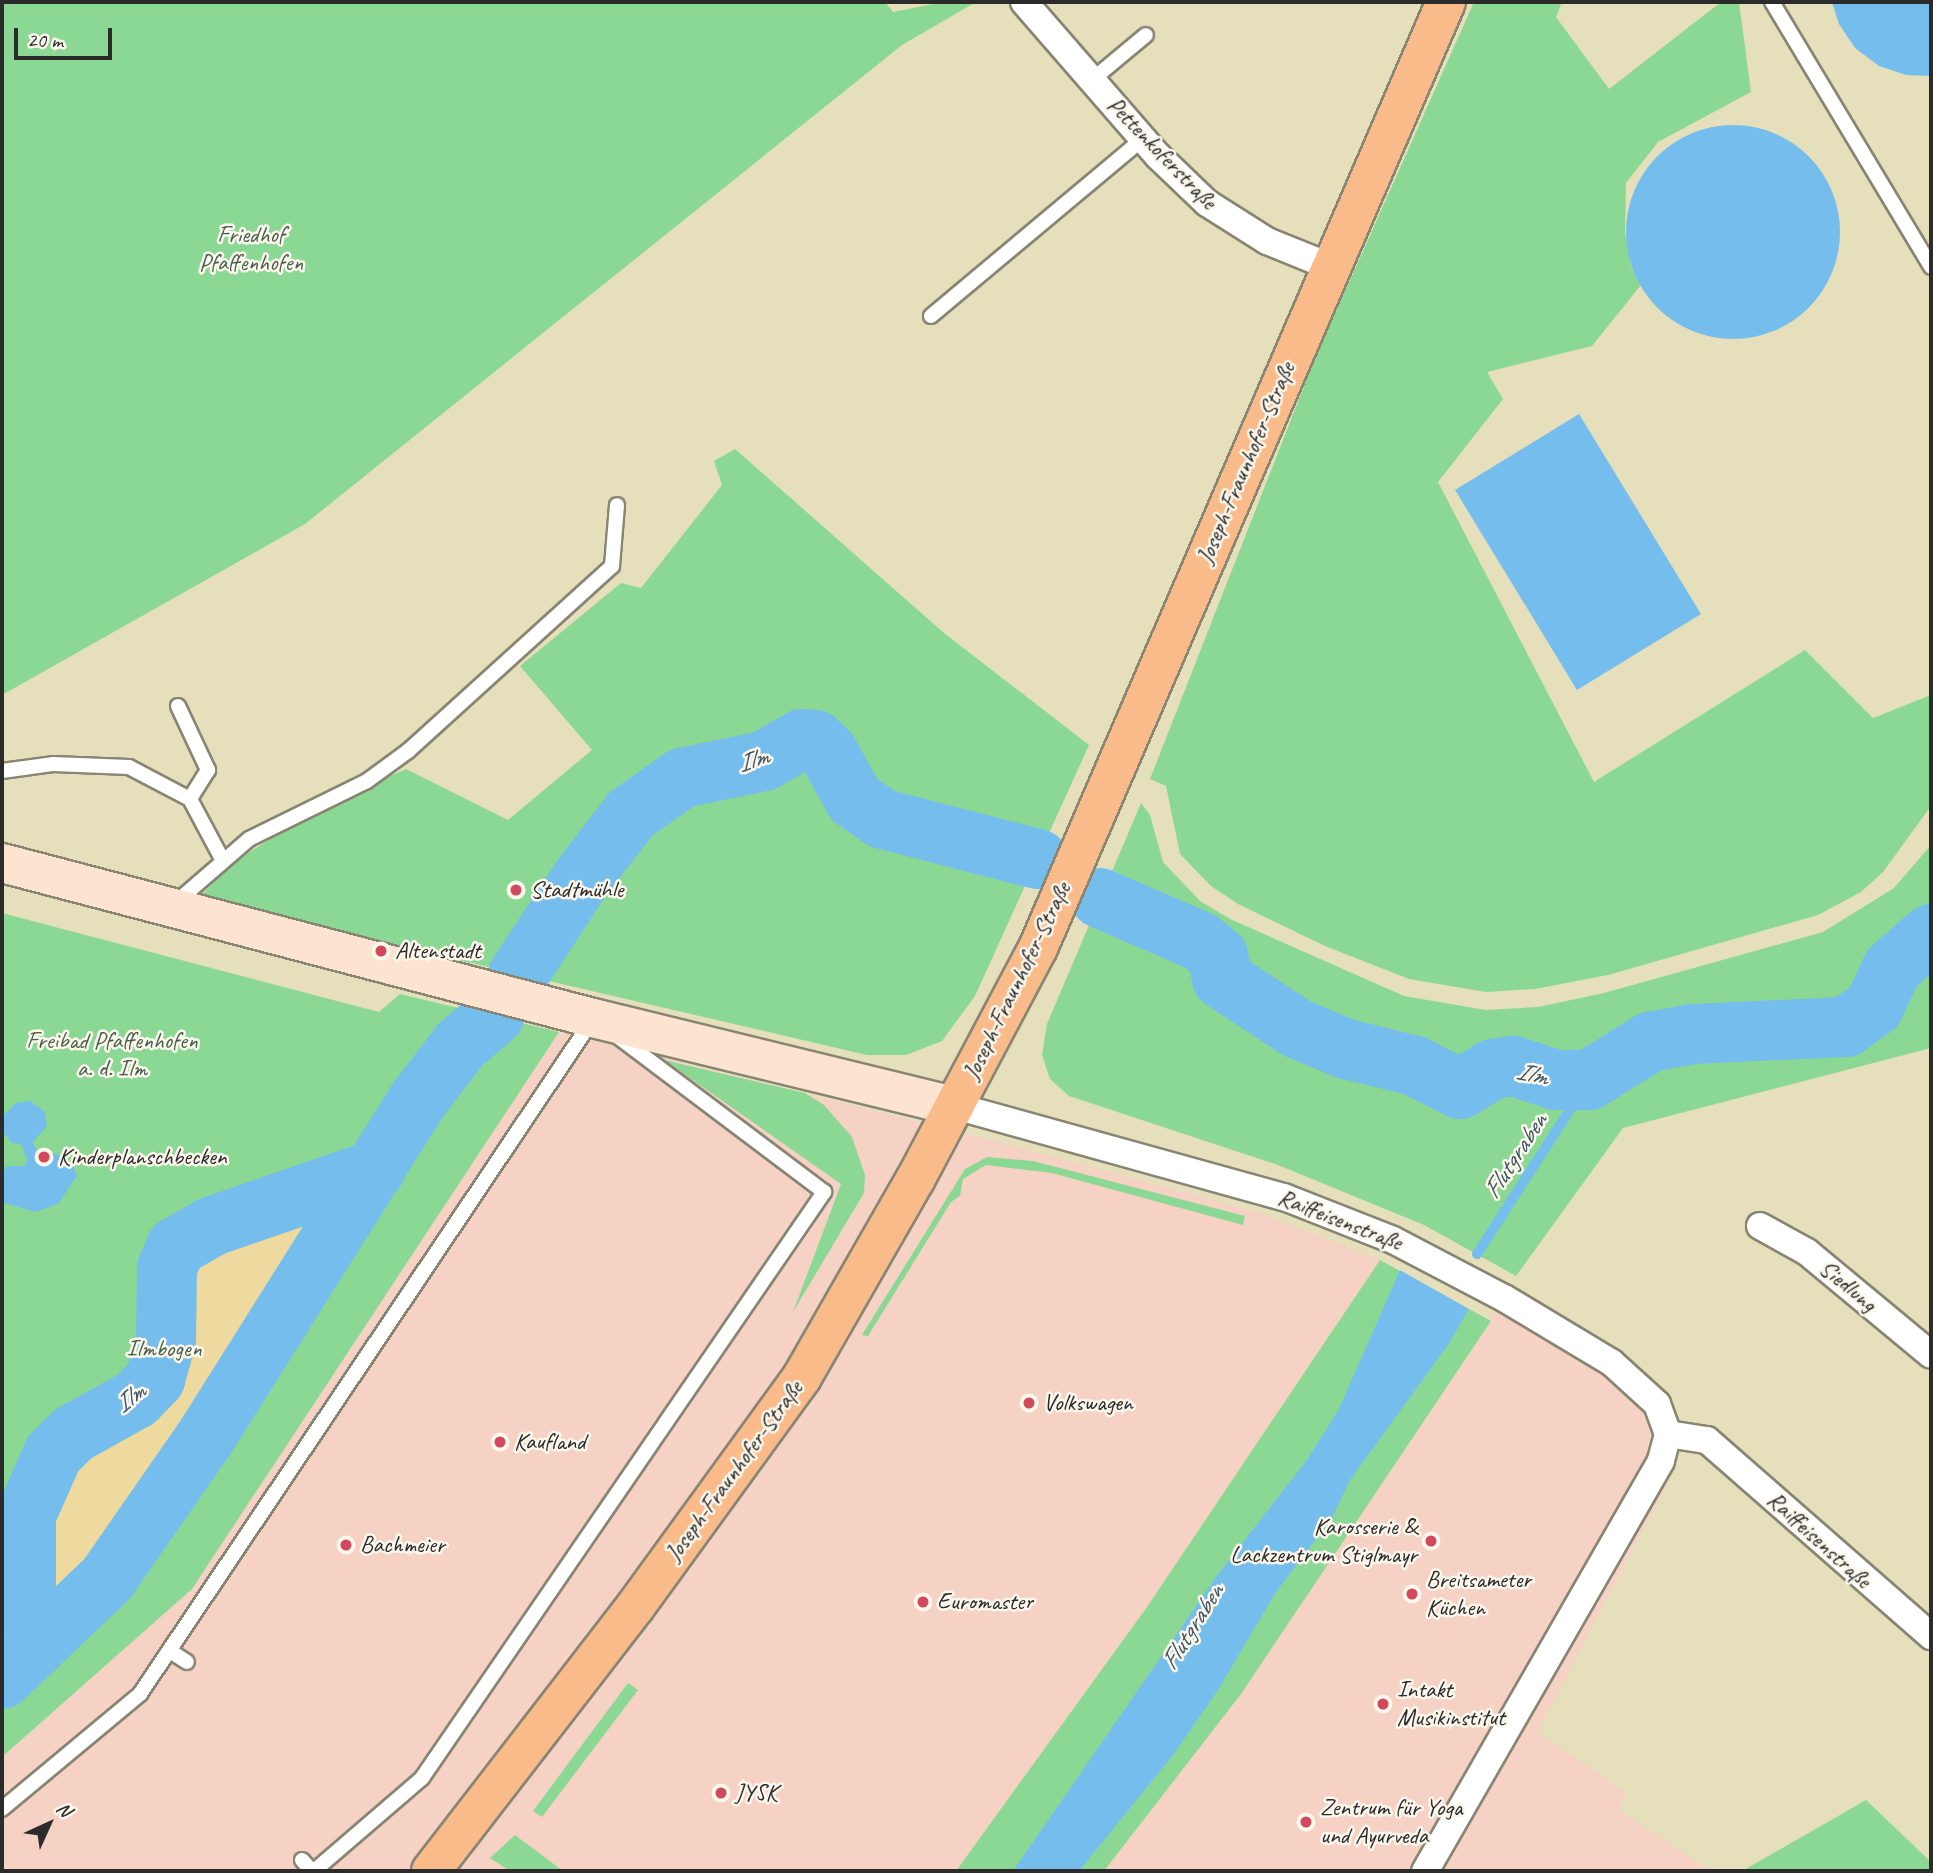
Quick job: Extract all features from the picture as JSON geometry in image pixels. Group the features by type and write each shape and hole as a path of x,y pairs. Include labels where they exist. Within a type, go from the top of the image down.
{"main road":[{"name":"Joseph-Fraunhofer-Straße","path":"431,1871 635,1607 802,1377 955,1106 1038,948 1329,266 1446,2"}],"street":[{"name":"Pettenkoferstraße","path":"1024,2 1181,180 1236,225 1329,266"},
{"path":"2,863 593,1018 955,1106"},
{"name":"Raiffeisenstraße","path":"955,1106 1284,1197 1412,1248 1504,1298 1637,1381 1657,1404 1668,1434 1707,1440 1931,1636"},
{"name":"Siedlung","path":"1759,1226 1807,1252 1931,1355"},
{"path":"1425,1871 1661,1461 1668,1434"}],"lane":[{"path":"1772,2 1931,266"},
{"path":"1092,80 1146,35"},
{"path":"931,316 1143,139"},
{"path":"170,908 222,859 280,820 367,781 408,751 612,566 617,505"},
{"path":"178,706 208,771 190,799"},
{"path":"2,771 53,764 129,767 190,799 222,859"},
{"path":"2,1809 140,1694 593,1018 824,1192 422,1777 310,1868"},
{"path":"170,1651 187,1662"}],"shaded area":[{"path":"559,1032 991,1140 1260,1213 1380,1260 1147,1607 956,1871 2,1871 2,1757 192,1589"},
{"path":"1504,1298 1612,1363 1668,1434 1669,1481 1537,1732 1627,1793 1618,1810 1711,1871 1104,1871 1241,1694"}],"green space":[{"name":"Friedhof Pfaffenhofen","path":"2,2 885,2 893,12 943,2 976,2 902,45 305,524 2,695"},
{"path":"1474,2 1562,2 1556,17 1609,89 1721,2 1739,2 1751,92 1658,142 1626,183 1625,232 1631,266 1641,285 1592,346 1487,372 1503,399 1438,482 1594,782 1805,650 1873,718 1931,695 1931,806 1883,872 1861,892 1818,915 1608,975 1535,989 1486,992 1409,979 1325,946 1238,904 1211,886 1180,854 1166,786 1150,779 1314,361"},
{"path":"735,449 944,633 1089,745 975,996 942,1041 906,1055 867,1055 197,899 234,862 320,807 406,769 508,820 592,750 520,666 621,583 641,588 722,485 714,461"},
{"path":"1141,803 1150,815 1163,862 1200,901 1230,919 1404,996 1486,1010 1538,1007 1604,993 1823,932 1894,888 1931,845 1931,1048 1623,1128 1516,1276 1424,1225 1278,1165 1069,1096 1050,1079 1042,1055 1047,1024"},
{"name":"Ilmbogen","path":"2,913 379,1012 400,994 559,1032 192,1589 2,1757"},
{"path":"664,1060 805,1093 824,1105 852,1137 865,1175 864,1193 793,1312 841,1184"},
{"path":"987,1157 1033,1161 1245,1216 1243,1225 1052,1173 986,1165 963,1179 960,1196 951,1202 868,1336 862,1335 965,1169"},
{"path":"1380,1260 1491,1321 1241,1694 1104,1871 956,1871 1147,1607"},
{"path":"628,1683 638,1690 542,1817 533,1811"},
{"path":"1866,1800 1931,1862 1931,1871 1742,1871"},
{"path":"515,1835 563,1871 510,1871 490,1858"}],"sand":[{"path":"337,1200 198,1416 93,1553 50,1596 40,1585 43,1534 58,1493 71,1461 87,1441 126,1420 171,1371 181,1302 180,1264 187,1250"}],"water":[{"path":"1832,2 1931,2 1931,76 1906,75 1879,66 1855,48 1839,24"},
{"path":"1733,125 1774,133 1809,156 1832,191 1840,232 1832,273 1809,308 1774,331 1733,339 1692,331 1657,308 1634,273 1626,232 1634,191 1657,156 1692,133"},
{"path":"1579,414 1701,614 1577,690 1455,490"},
{"name":"Kinderplanschbecken","path":"30,1101 44,1111 47,1126 33,1142 38,1153 57,1154 72,1164 77,1176 58,1204 35,1212 2,1202 2,1173 7,1166 25,1166 27,1160 21,1144 12,1143 3,1132 2,1117 16,1103"},
{"path":"1400,1270 1469,1309 1448,1345 1350,1480 1333,1516 1274,1595 1218,1690 1173,1755 1079,1871 1013,1871 1219,1573 1307,1460 1339,1409"}],"pier":[{"path":"1401,1267 1471,1306 1473,1311 1400,1270"}],"waterway":[{"name":"Ilm","path":"518,975 583,876 631,814 682,778 764,761 802,739 815,740 828,752 854,799 883,819 1038,859"},
{"name":"Ilm","path":"1100,898 1201,942 1218,956 1222,979 1296,1028 1346,1049 1415,1066 1460,1089 1493,1069 1513,1066 1556,1080 1589,1080 1650,1042 1692,1034 1846,1027 1874,1007 1892,968 1931,934"},
{"name":"Ilm","path":"2,1679 107,1579 207,1435 418,1100 460,1045 494,1016"},
{"name":"Flutgraben","path":"1477,1254 1589,1080"},
{"name":"Ilm","path":"35,1648 26,1610 26,1515 53,1454 73,1434 136,1399 155,1379 166,1340 167,1268 176,1247 210,1227 375,1170"}],"place":[{"name":"Stadtmühle","path":"516,890"},
{"name":"Altenstadt","path":"381,951"},
{"name":"Kinderplanschbecken","path":"44,1157"},
{"name":"Volkswagen","path":"1029,1403"},
{"name":"Kaufland","path":"500,1442"},
{"name":"Karosserie & Lackzentrum Stiglmayr","path":"1431,1541"},
{"name":"Bachmeier","path":"346,1545"},
{"name":"Breitsameter Küchen","path":"1412,1594"},
{"name":"Euromaster","path":"923,1602"},
{"name":"Intakt Musikinstitut","path":"1383,1704"},
{"name":"JYSK","path":"721,1793"},
{"name":"Zentrum für Yoga und Ayurveda","path":"1306,1822"}],"park label":[{"name":"Freibad Pfaffenhofen a. d. Ilm","path":"112,1055"}]}
